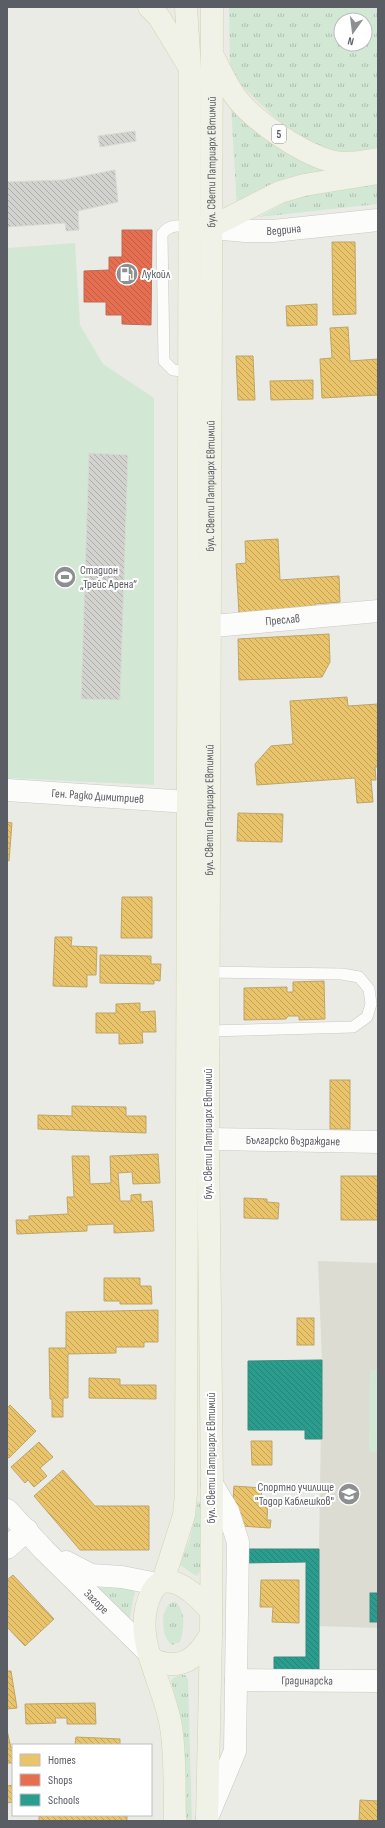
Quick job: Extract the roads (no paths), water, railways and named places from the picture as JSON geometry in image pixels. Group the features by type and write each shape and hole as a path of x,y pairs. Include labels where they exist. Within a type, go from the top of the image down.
{"main road":[{"path":"149,7 159,17 190,69"},
{"name":"бул. Свети Патриарх Евтимий","path":"160,1583 184,1515 186,1494 190,69 186,7"},
{"name":"бул. Свети Патриарх Евтимий","path":"207,1819 212,1484 208,1139 208,972 212,7"},
{"name":"5","path":"212,54 234,96 251,114 278,134 314,156 336,163 378,159"},
{"path":"211,228 280,192 304,185 378,173"},
{"path":"150,1655 168,1664 182,1663 197,1655 211,1623 200,1600 188,1589 177,1584 160,1583 150,1594 146,1612 145,1630 150,1655 164,1695 171,1726 174,1752 175,1821"}],"street":[{"name":"Ведрина","path":"190,226 272,231 378,220"},
{"name":"Преслав","path":"188,628 378,612"},
{"name":"Ген. Радко Димитриев","path":"7,790 188,802"},
{"name":"Българско възраждане","path":"208,1139 378,1142"},
{"path":"207,1819 236,1751 238,1542 228,1511 212,1484"},
{"name":"Загоре","path":"7,1510 44,1550 150,1655"},
{"path":"7,1548 27,1530"},
{"name":"Загоре","path":"44,1550 91,1575 122,1577 160,1583"},
{"name":"Градинарска","path":"236,1680 378,1681"}],"lane":[{"path":"189,372 211,371"},
{"path":"208,972 348,975 359,977 369,989 371,1004 367,1017 353,1027 208,1031"}],"place":[{"name":"Лукойл","path":"127,274"},
{"name":"Стадион „Трейс Арена“","path":"65,577"},
{"name":"Спортно училище \"Тодор Каблешков\"","path":"349,1494"}]}
